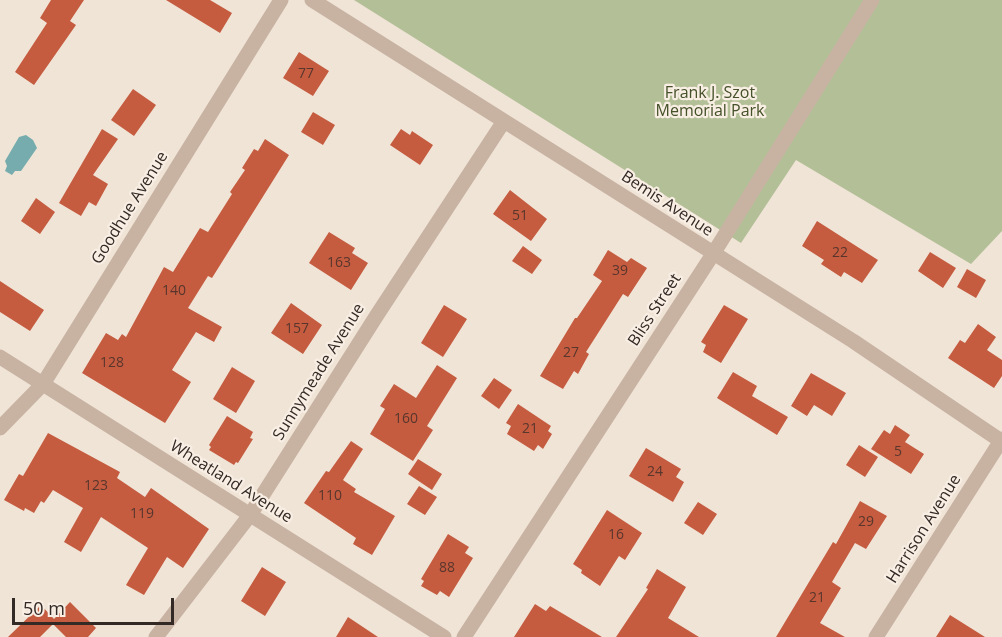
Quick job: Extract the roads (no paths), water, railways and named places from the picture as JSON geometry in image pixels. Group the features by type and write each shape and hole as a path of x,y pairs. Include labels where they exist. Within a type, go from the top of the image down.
{"street":[{"name":"Goodhue Avenue","path":"0,428 43,384 281,0"},
{"name":"Bemis Avenue","path":"312,0 853,341 1002,440"},
{"name":"Bliss Street","path":"464,637 713,254 872,0"},
{"name":"Sunnymeade Avenue","path":"156,637 250,515 504,121"},
{"name":"Wheatland Avenue","path":"0,357 444,637"},
{"name":"Harrison Avenue","path":"876,637 1002,440"}],"water":[{"path":"26,135 33,140 37,148 21,171 15,171 12,175 5,171 7,166 5,161 19,137"}],"park label":[{"name":"Frank J. Szot Memorial Park","path":"710,102"}]}
